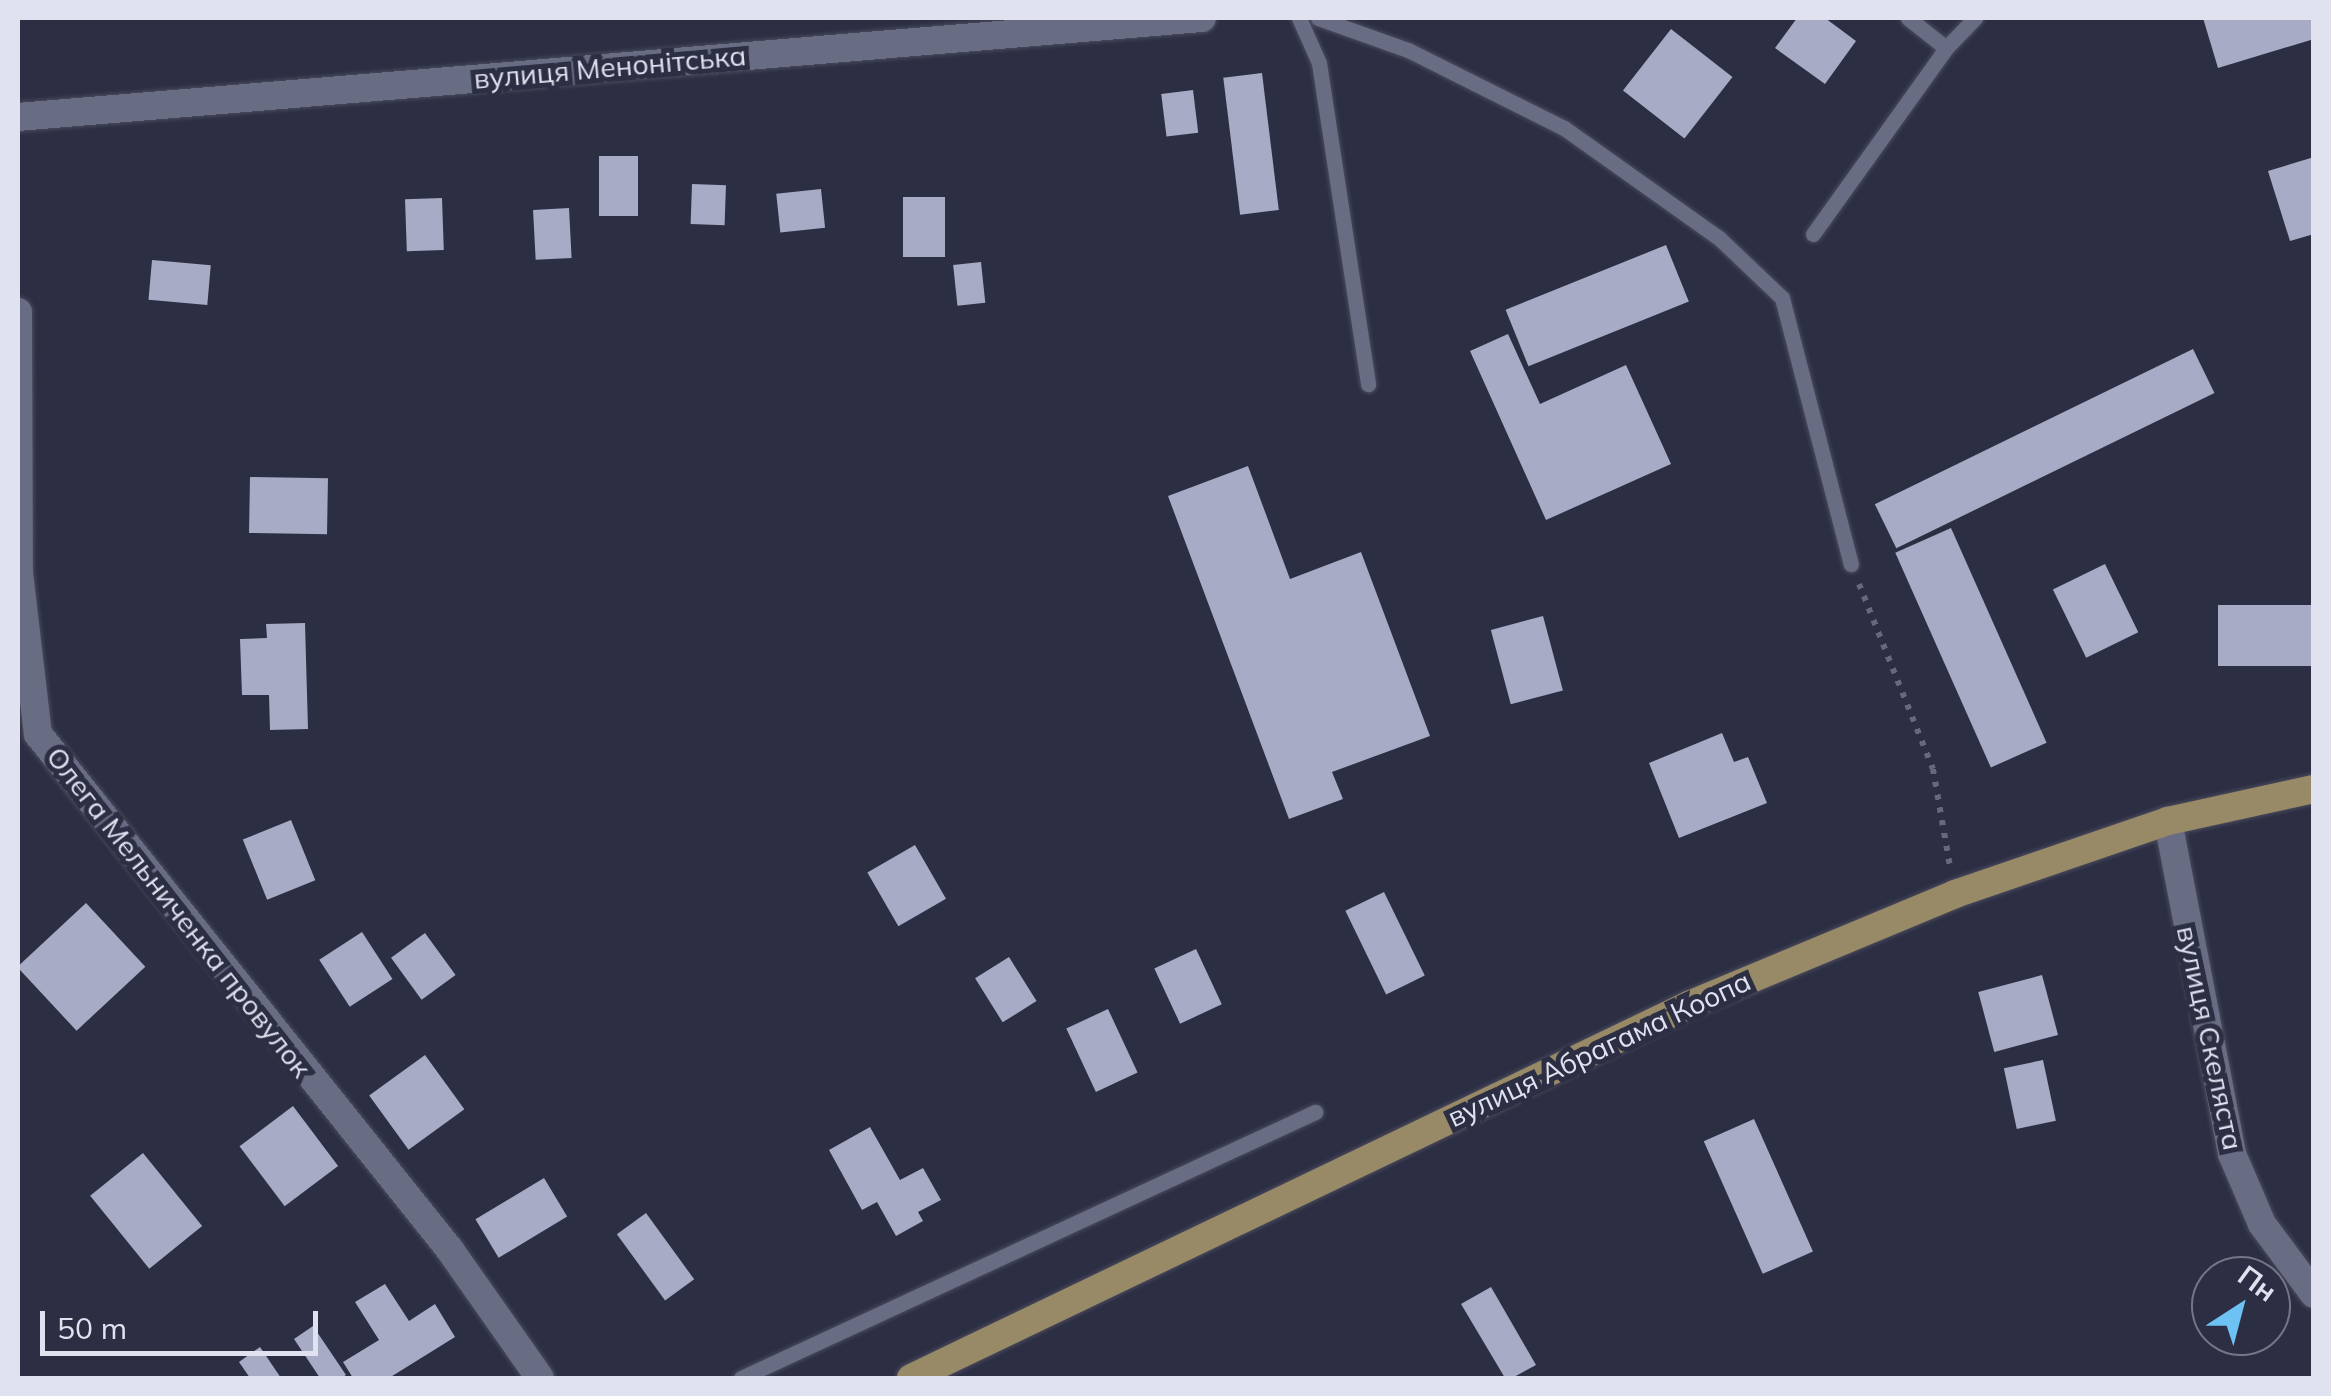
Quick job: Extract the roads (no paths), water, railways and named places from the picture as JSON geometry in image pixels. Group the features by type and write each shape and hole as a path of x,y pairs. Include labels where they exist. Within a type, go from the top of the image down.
{"main road":[{"name":"вулиця Абрагама Коопа","path":"911,1378 1691,1004 1955,894 2168,821 2314,788"}],"street":[{"name":"вулиця Менонітська","path":"18,117 1202,18"},
{"name":"Олега Мельниченка провулок","path":"18,312 19,573 38,734 450,1250 540,1378"},
{"path":"18,712 38,734"},
{"name":"вулиця Скеляста","path":"2168,821 2232,1154 2262,1224 2314,1294"}],"lane":[{"path":"1299,18 1319,63 1368,384"},
{"path":"1318,18 1408,50 1564,128 1719,238 1782,298 1852,564"},
{"path":"1908,18 1946,48"},
{"path":"1813,234 1946,48 1976,18"},
{"path":"741,1378 1316,1112"}]}
